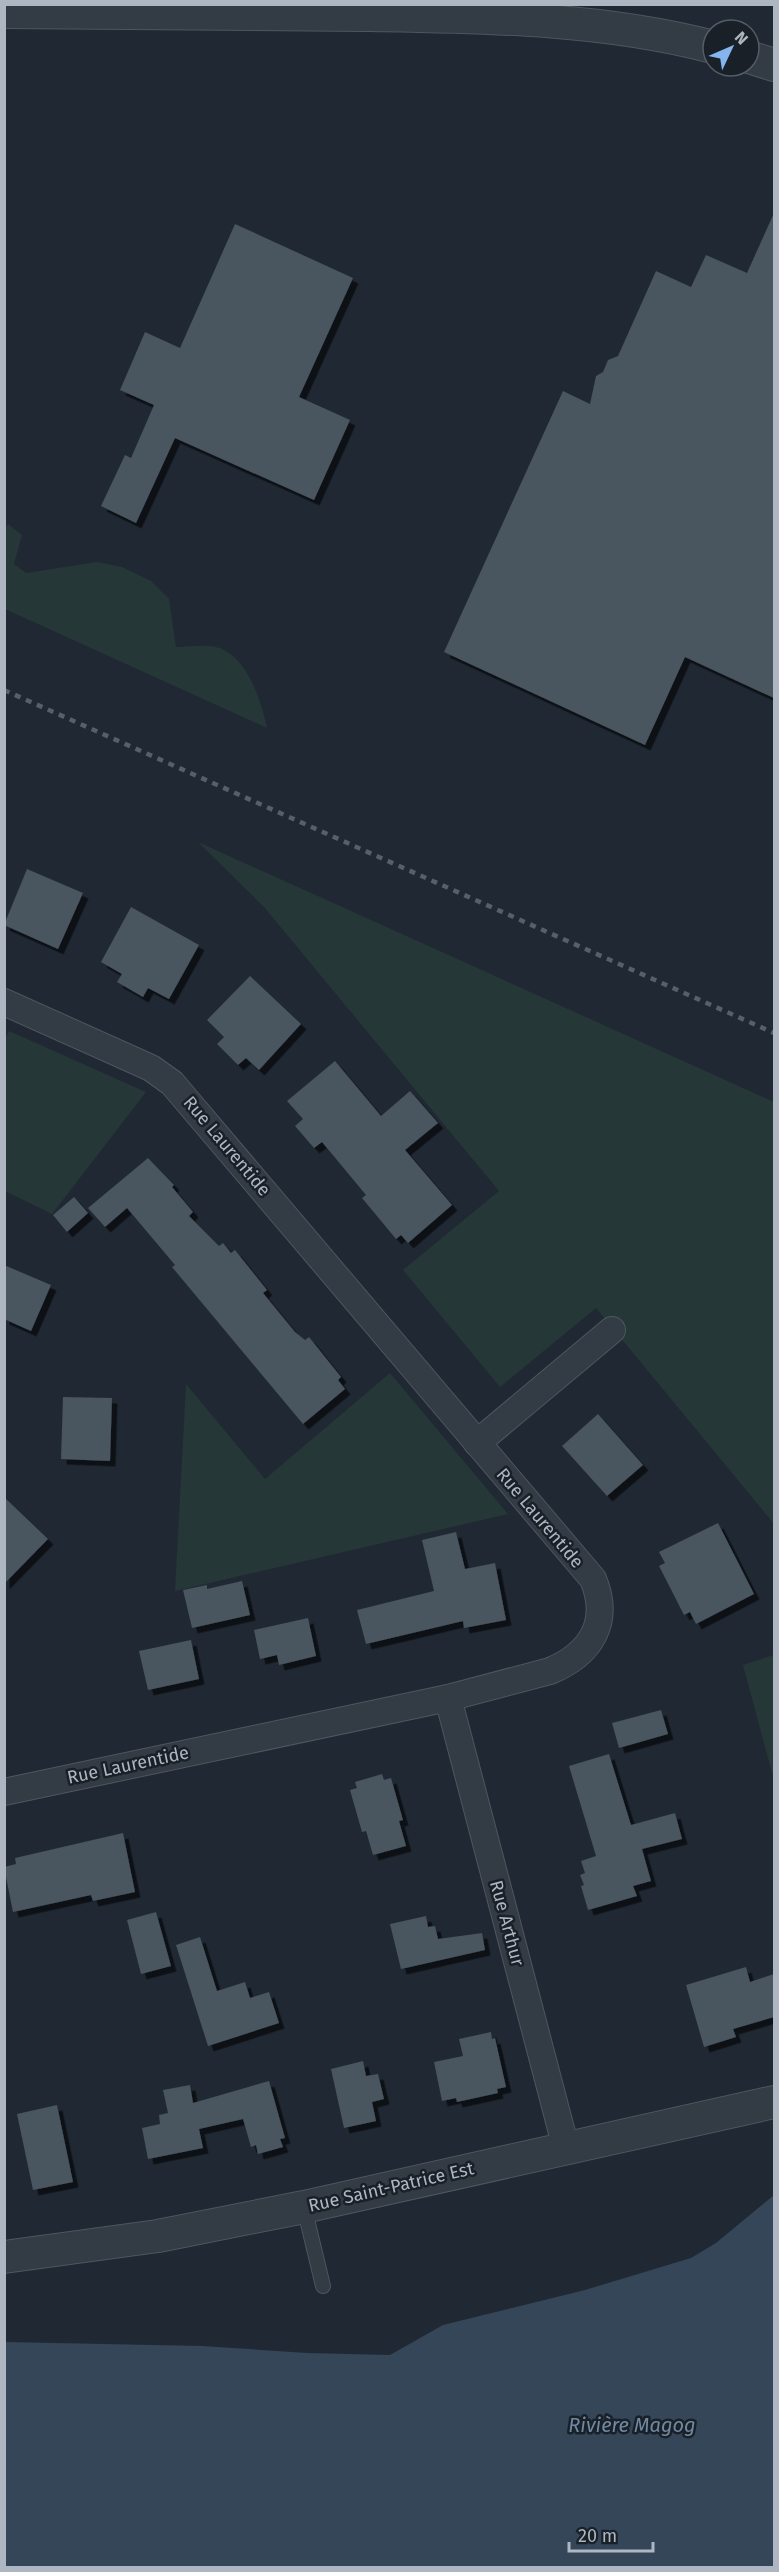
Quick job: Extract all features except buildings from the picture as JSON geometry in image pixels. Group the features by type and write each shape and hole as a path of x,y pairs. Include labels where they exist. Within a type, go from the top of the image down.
{"street":[{"path":"4,12 231,13 536,19 606,26 701,45"},
{"name":"Rue Laurentide","path":"4,1002 151,1068 172,1083 592,1580 601,1606 600,1619 587,1646 564,1665 448,1698 4,1792"},
{"path":"477,1443 612,1330"},
{"name":"Rue Arthur","path":"448,1698 566,2148"},
{"name":"Rue Saint-Patrice Est","path":"4,2257 158,2236 774,2102"}],"lane":[{"path":"304,2206 323,2286"}],"shaded area":[{"path":"8,524 22,535 14,564 26,573 97,562 122,567 151,581 169,599 176,647 213,647 233,656 241,664 253,684 267,728 5,609 4,530"},
{"path":"198,842 774,1102 774,1524 596,1308 500,1387 403,1270 499,1191 264,907"},
{"path":"9,1031 146,1092 52,1214 5,1191 4,1041"},
{"path":"390,1373 508,1514 175,1591 186,1384 265,1479"},
{"path":"774,1655 774,1780 743,1665"}],"water":[{"name":"Rivière Magog","path":"774,2195 774,2567 5,2567 5,2342 202,2346 307,2353 390,2355 443,2325 585,2290 691,2258 716,2243"}],"railway":[{"path":"4,690 774,1033"}]}
